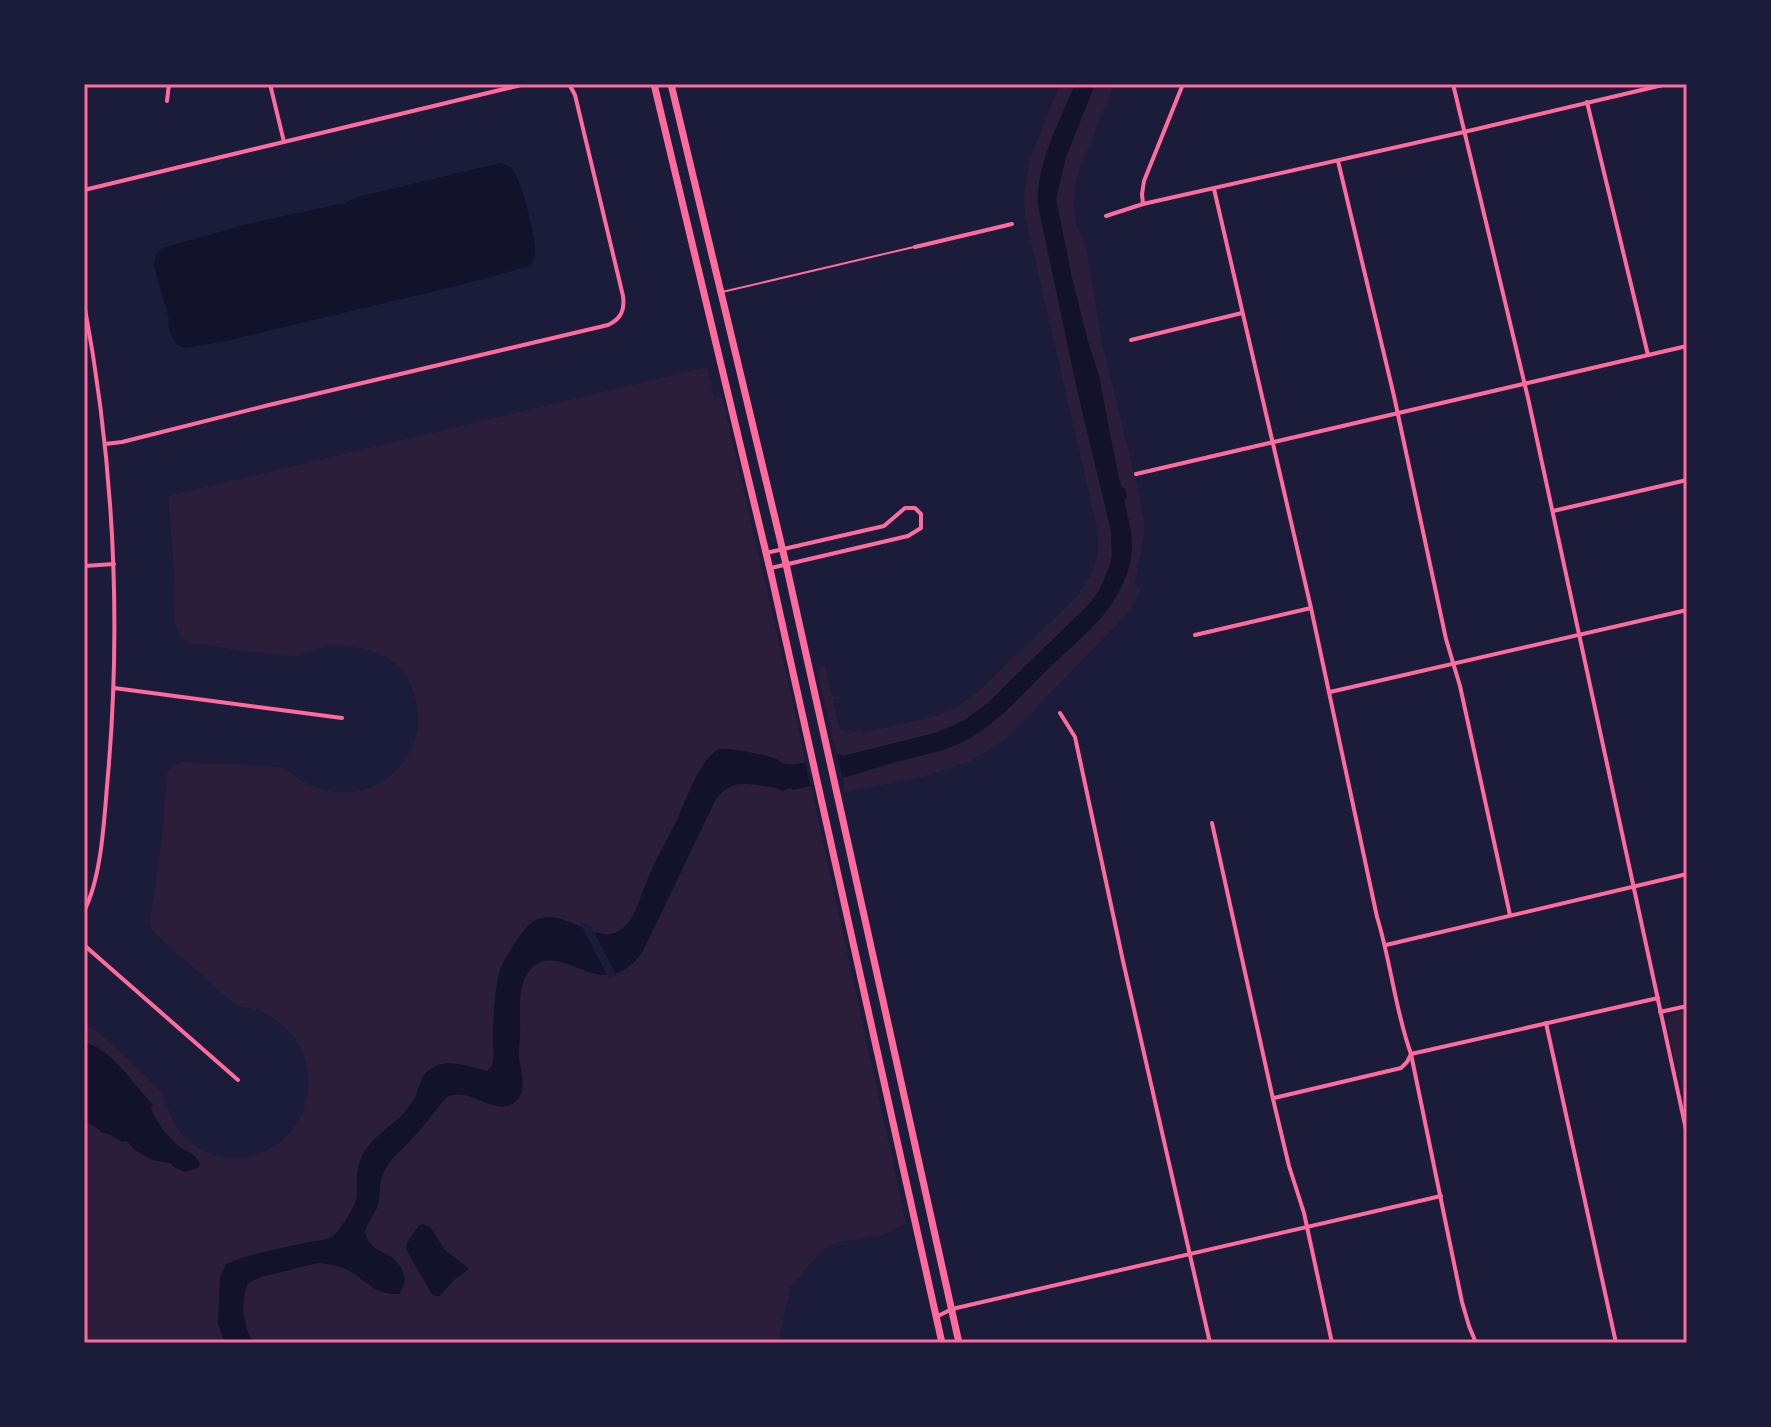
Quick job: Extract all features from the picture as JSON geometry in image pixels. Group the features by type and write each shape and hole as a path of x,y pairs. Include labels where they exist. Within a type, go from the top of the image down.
{"main road":[{"path":"654,84 770,568 942,1343"},
{"path":"671,84 783,549 959,1343"}],"street":[{"path":"167,101 169,84"},
{"path":"270,84 284,142"},
{"path":"84,190 525,84"},
{"path":"105,444 608,325 620,316 624,308 623,296 575,95 569,84"},
{"path":"1143,204 1144,181 1183,84"},
{"path":"1453,84 1553,511 1687,1134"},
{"path":"1106,216 1143,204 1667,84"},
{"path":"1587,102 1648,355"},
{"path":"1338,161 1398,413 1510,915"},
{"path":"1214,189 1330,692 1377,917 1418,1084 1464,1309 1476,1343"},
{"path":"915,247 1012,224"},
{"path":"84,303 105,444 114,564 114,688 110,753 100,849 94,883 84,911"},
{"path":"1131,340 1242,313"},
{"path":"1136,474 1687,346"},
{"path":"1553,511 1687,480"},
{"path":"766,553 884,526 905,508 915,508 922,519 921,528 908,536 770,568"},
{"path":"84,566 114,564"},
{"path":"1195,635 1311,608"},
{"path":"1330,692 1687,610"},
{"path":"114,688 342,718"},
{"path":"1060,713 1075,737 1210,1343"},
{"path":"1212,823 1273,1099 1307,1227 1332,1343"},
{"path":"1386,945 1687,874"},
{"path":"84,945 238,1080"},
{"path":"1411,1054 1658,998"},
{"path":"1660,1012 1687,1006"},
{"path":"1546,1023 1616,1343"},
{"path":"1273,1099 1401,1068 1411,1054"},
{"path":"937,1317 952,1309 1441,1196"}],"lane":[{"path":"721,292 915,247"}],"shaded area":[{"path":"1060,84 1075,84 1045,158 1038,205 1111,531 1110,565 1099,591 1089,604 988,703 963,721 935,733 842,756 835,747 817,668 825,666 832,696 839,697 833,700 840,730 846,729 848,734 857,732 859,726 863,733 936,716 952,710 978,692 1077,596 1095,564 1097,528 1025,216 1024,194 1029,162"},
{"path":"1075,84 1095,84 1066,157 1056,199 1072,278 1099,376 1119,480 1126,489 1127,498 1124,500 1131,534 1131,558 1124,582 1111,605 1008,710 958,744 793,790 742,784 726,790 715,801 643,951 628,967 614,974 599,974 546,961 534,966 528,973 520,999 519,1056 523,1086 517,1100 502,1107 469,1096 449,1096 387,1166 381,1180 378,1205 365,1232 373,1246 401,1268 404,1283 399,1294 378,1290 347,1270 322,1263 261,1277 248,1283 243,1306 253,1343 225,1343 218,1324 220,1278 226,1264 336,1234 355,1203 358,1169 365,1150 406,1111 426,1073 438,1065 450,1063 486,1071 492,1066 497,982 502,965 520,935 529,924 545,917 568,921 601,934 611,934 625,926 636,909 694,781 710,756 717,750 728,749 793,764 840,754 843,756 935,733 963,721 988,703 1099,591 1112,555 1111,531 1038,205 1045,158"},
{"path":"1095,84 1114,84 1081,162 1075,185 1074,209 1086,247 1103,347 1145,528 1135,583 1141,589 1129,612 1006,739 971,761 922,777 845,792 843,778 948,748 965,741 996,719 1096,623 1120,590 1128,570 1132,535 1099,376 1072,278 1056,199 1066,157"},
{"path":"500,163 511,168 516,175 527,207 535,248 530,266 221,342 185,348 177,345 172,337 154,266 156,254 162,248 252,223 344,205 358,197"},
{"path":"707,367 714,398 722,397 790,690 906,1223 884,1235 840,1242 820,1252 790,1288 778,1343 84,1343 84,1026 96,1030 158,1089 180,1132 210,1154 227,1158 245,1157 277,1145 291,1132 301,1116 307,1097 305,1058 289,1031 263,1012 240,1007 231,1001 153,931 150,923 167,773 173,765 182,762 278,767 325,790 363,790 383,781 401,765 413,746 418,724 416,701 405,674 391,660 372,651 333,645 291,656 189,643 181,638 175,624 168,496"},
{"path":"1687,1010 1687,1115 1667,1024 1671,1015"},
{"path":"84,1042 104,1052 122,1069 153,1105 153,1113 167,1134 196,1158 200,1164 198,1168 186,1172 170,1163 152,1160 132,1148 127,1141 122,1142 102,1133 84,1119"},
{"path":"422,1224 430,1227 445,1250 469,1269 440,1296 431,1293 406,1249"}],"pier":[{"path":"837,753 843,779 810,786 805,760"},
{"path":"579,921 591,926 617,976 609,979"}]}
